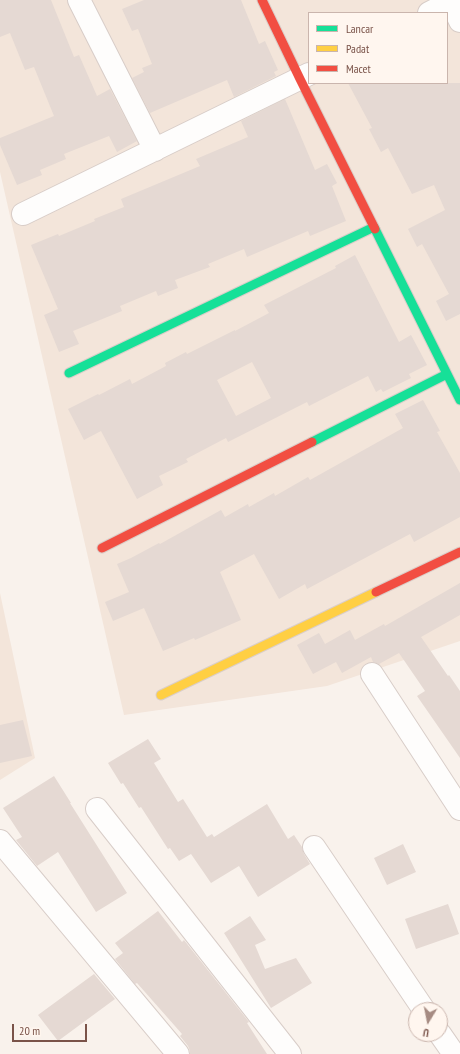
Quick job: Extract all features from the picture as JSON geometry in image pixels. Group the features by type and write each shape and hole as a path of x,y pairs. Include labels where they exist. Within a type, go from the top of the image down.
{"street":[{"path":"79,0 155,150"},
{"path":"262,0 304,77 374,227 460,400"},
{"path":"433,12 454,6"},
{"path":"23,214 304,77"},
{"path":"69,373 374,227"},
{"path":"102,548 447,374"},
{"path":"161,695 460,552"},
{"path":"372,674 460,809"},
{"path":"97,809 290,1054"},
{"path":"0,841 178,1054"},
{"path":"314,847 419,1002"},
{"path":"446,1042 454,1054"}],"shaded area":[{"path":"0,0 460,0 460,641 327,686 124,715 0,172"},
{"path":"0,593 35,758 0,780"}],"building":[{"path":"0,0 51,0 74,57 79,55 97,96 110,89 137,141 117,152 109,136 64,154 66,159 40,170 42,175 17,185 0,145 0,138 54,116 34,67 25,70 10,33 0,37"},
{"path":"144,0 241,0 259,44 265,41 278,70 274,72 276,76 234,97 227,80 150,113 132,78 144,72 142,68 152,64 138,29 132,31 122,9"},
{"path":"460,83 460,314 446,321 436,301 449,294 422,244 417,247 408,229 445,210 434,185 412,194 388,148 381,152 369,129 372,128 349,84"},
{"path":"285,99 315,170 327,164 337,183 332,186 346,221 310,236 308,231 247,257 244,249 208,264 210,267 175,280 178,288 158,296 156,291 120,306 122,311 73,331 79,344 59,352 44,315 58,309 31,245 58,234 59,236 95,221 94,219 124,207 121,199 200,166 196,159 248,137 241,121"},
{"path":"355,255 399,342 411,335 427,365 409,374 411,378 383,392 381,389 376,392 368,376 309,406 307,402 228,442 226,438 186,459 188,462 159,476 163,485 137,499 101,431 84,440 68,409 130,379 132,384 166,366 165,363 186,352 187,354 269,313 264,305 336,268 335,266","holes":["252,362 271,398 236,416 217,380"]},
{"path":"423,400 440,431 437,432 460,473 460,517 414,542 410,534 307,589 305,584 279,599 254,554 220,572 241,620 195,640 194,638 163,651 144,608 113,621 105,602 129,592 117,564 159,543 160,544 221,510 225,517 248,504 249,507 274,493 275,496 308,477 310,480 403,428 395,414"},
{"path":"460,583 460,615 421,637 460,691 460,758 417,696 425,691 399,653 379,664 373,662 371,657 342,673 336,662 313,674 297,645 319,633 325,644 350,630 355,640 384,624 385,626"},
{"path":"23,720 32,756 0,763 0,725"},
{"path":"148,739 161,759 154,763 178,802 183,799 207,837 212,834 214,837 267,804 288,839 294,835 302,847 310,864 258,897 239,866 211,883 191,854 179,861 170,848 168,849 141,807 139,808 123,783 121,784 108,763"},
{"path":"54,776 127,893 96,912 58,852 37,866 16,840 22,837 3,808"},
{"path":"403,844 416,872 387,885 374,858"},
{"path":"448,904 459,934 416,949 405,919"},
{"path":"158,911 182,942 184,940 249,1022 247,1023 267,1054 190,1054 188,1046 180,1036 182,1034 137,983 135,984 115,959 123,953 115,943"},
{"path":"250,916 266,940 255,945 265,969 296,958 312,983 271,1008 224,933"},
{"path":"94,974 115,999 58,1041 38,1015"}],"traffic: fast":[{"path":"69,373 374,227"},
{"path":"375,229 460,400"},
{"path":"312,442 447,374"}],"traffic: slow":[{"path":"161,695 376,592"}],"traffic: jam":[{"path":"262,0 375,229"},
{"path":"102,548 312,442"},
{"path":"376,592 460,552"}]}
